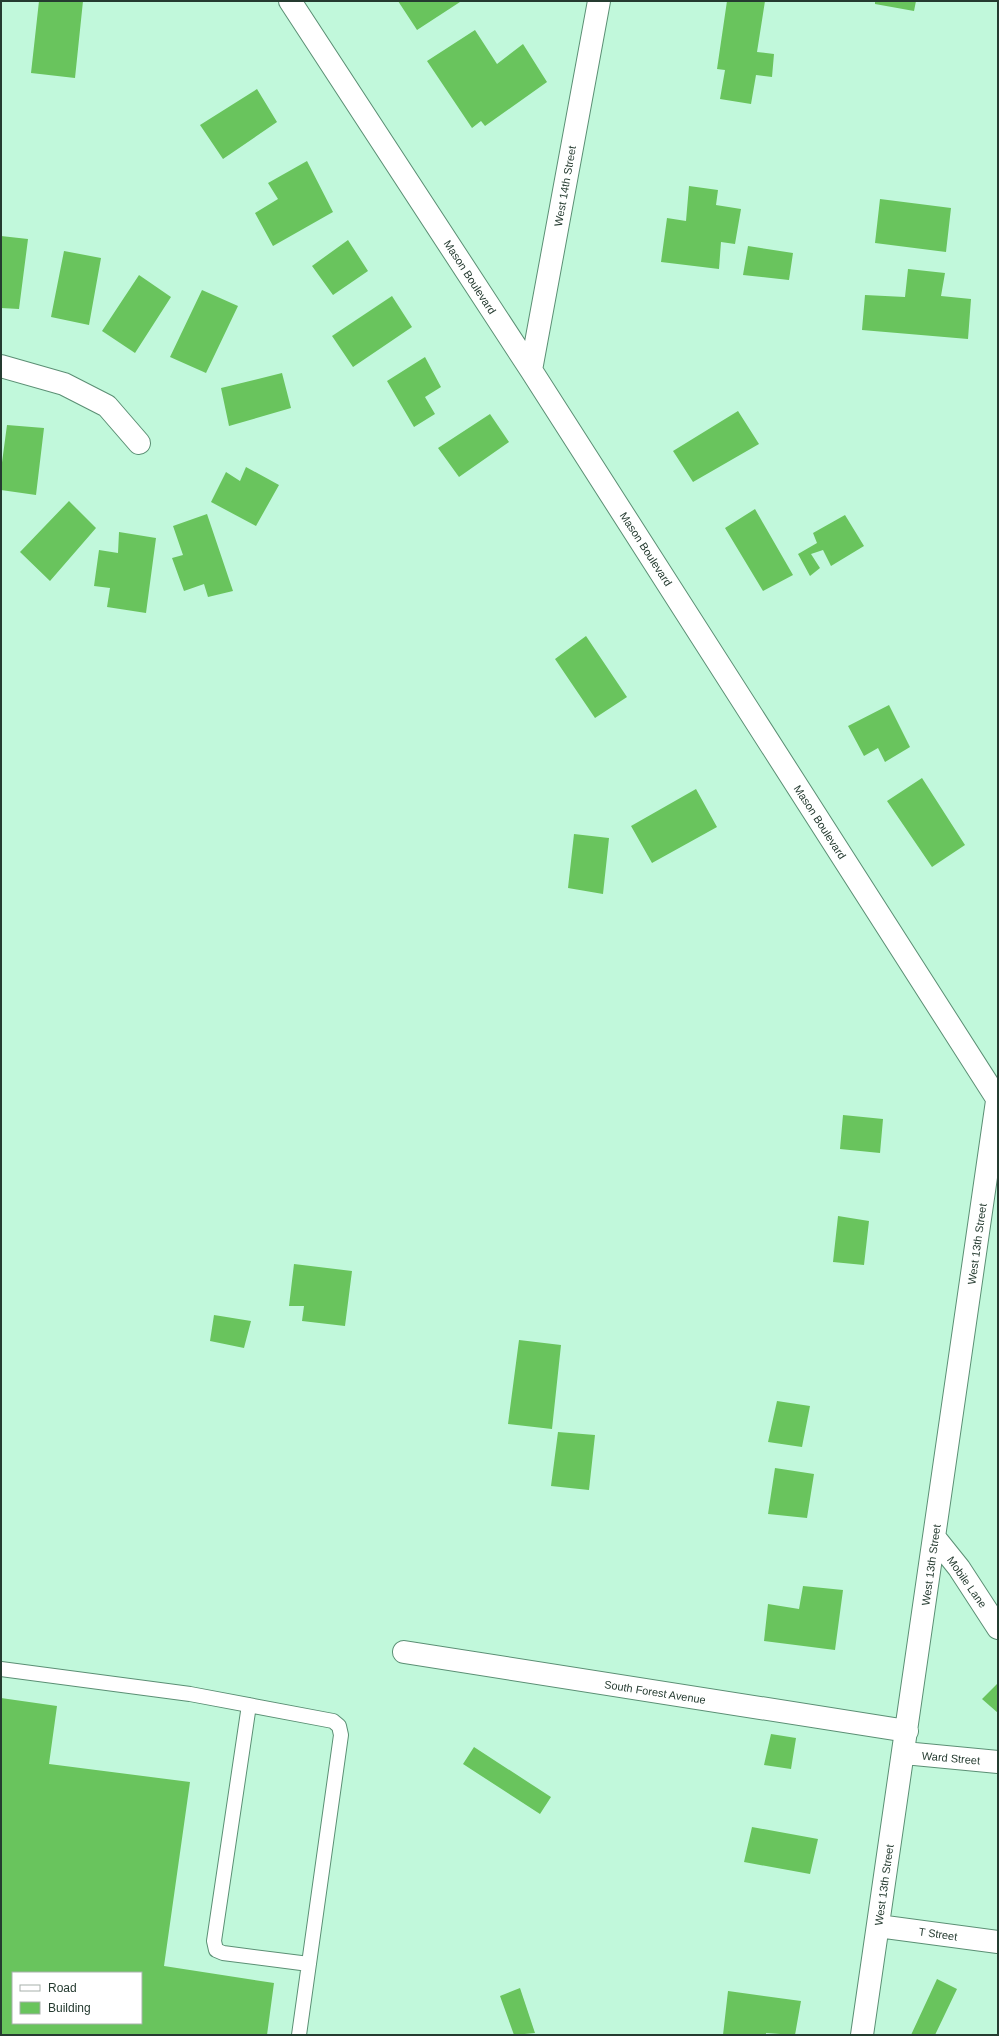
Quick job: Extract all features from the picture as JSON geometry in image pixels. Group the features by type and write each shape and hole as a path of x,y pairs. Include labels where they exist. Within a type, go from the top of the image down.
{"street":[{"name":"West 14th Street","path":"531,370 598,1"},
{"name":"Mason Boulevard","path":"293,2 998,1097"},
{"path":"1,366 64,384 107,406 139,443"},
{"name":"West 13th Street","path":"862,2035 998,1097"},
{"name":"Mobile Lane","path":"935,1538 959,1568 998,1628"},
{"name":"South Forest Avenue","path":"404,1652 907,1731"},
{"name":"Ward Street","path":"904,1753 998,1762"},
{"name":"T Street","path":"878,1926 998,1942"}],"lane":[{"path":"1,1669 190,1694 333,1721 339,1726 341,1735 299,2035"},
{"path":"249,1705 214,1941 216,1950 222,1953 309,1964"}],"building":[{"path":"39,1 83,1 75,78 31,73"},
{"path":"398,1 459,1 460,2 417,30"},
{"path":"727,1 765,1 757,52 774,54 772,77 756,75 751,104 720,99 725,70 717,69"},
{"path":"875,1 916,1 914,11 875,4"},
{"path":"475,30 497,64 523,44 547,82 485,126 481,121 472,128 427,61"},
{"path":"257,89 277,122 223,159 200,125"},
{"path":"307,161 333,212 273,246 255,213 278,199 268,183"},
{"path":"689,186 718,190 716,205 741,209 735,244 721,242 719,269 661,262 667,218 686,221"},
{"path":"880,199 951,208 946,252 875,243"},
{"path":"1,236 28,239 19,309 1,308"},
{"path":"348,240 368,271 333,295 312,266"},
{"path":"748,246 793,253 789,280 743,275"},
{"path":"64,251 101,258 89,325 51,317"},
{"path":"908,269 945,273 941,296 971,299 968,339 862,330 865,295 905,297"},
{"path":"139,275 171,297 135,353 102,331"},
{"path":"202,290 238,306 206,373 170,357"},
{"path":"392,296 412,327 353,367 332,336"},
{"path":"425,357 441,387 425,397 435,414 414,427 387,381"},
{"path":"282,373 291,408 229,426 221,388"},
{"path":"738,411 759,444 693,482 673,451"},
{"path":"490,414 509,442 459,477 438,448"},
{"path":"7,425 44,428 36,495 1,490 1,470"},
{"path":"246,467 279,485 256,526 211,502 226,472 240,481"},
{"path":"69,501 96,528 50,581 20,552"},
{"path":"755,509 793,575 763,591 725,528"},
{"path":"207,514 233,591 208,597 204,584 184,591 172,558 183,555 173,526"},
{"path":"845,515 864,546 831,566 823,550 811,554 820,568 810,576 798,554 817,543 813,533"},
{"path":"119,532 156,538 146,613 107,607 110,588 94,586 99,550 118,553"},
{"path":"586,636 627,697 595,718 555,659"},
{"path":"889,705 910,747 885,762 878,748 864,756 848,726"},
{"path":"922,778 965,845 932,867 887,801"},
{"path":"696,789 717,827 652,863 631,826"},
{"path":"574,834 609,838 603,894 568,888"},
{"path":"843,1115 883,1119 880,1153 840,1149"},
{"path":"838,1216 869,1221 864,1265 833,1262"},
{"path":"294,1264 352,1271 345,1326 302,1321 304,1306 289,1306"},
{"path":"214,1315 251,1321 244,1348 210,1341"},
{"path":"519,1340 561,1345 552,1429 508,1424"},
{"path":"777,1401 810,1406 802,1447 768,1442"},
{"path":"558,1432 595,1435 589,1490 551,1486"},
{"path":"775,1468 814,1474 807,1518 768,1514"},
{"path":"803,1586 843,1590 835,1650 764,1641 768,1604 799,1609"},
{"path":"997,1684 998,1685 998,1713 982,1699"},
{"path":"1,1698 57,1706 49,1764 190,1782 164,1966 274,1983 267,2035 1,2035"},
{"path":"771,1734 796,1738 791,1769 764,1765"},
{"path":"474,1747 551,1797 540,1814 463,1764"},
{"path":"752,1827 818,1839 810,1874 744,1862"},
{"path":"937,1979 957,1989 935,2035 911,2035"},
{"path":"520,1988 535,2033 514,2035 500,1996"},
{"path":"728,1991 801,2001 795,2035 766,2033 766,2035 723,2035"}]}
